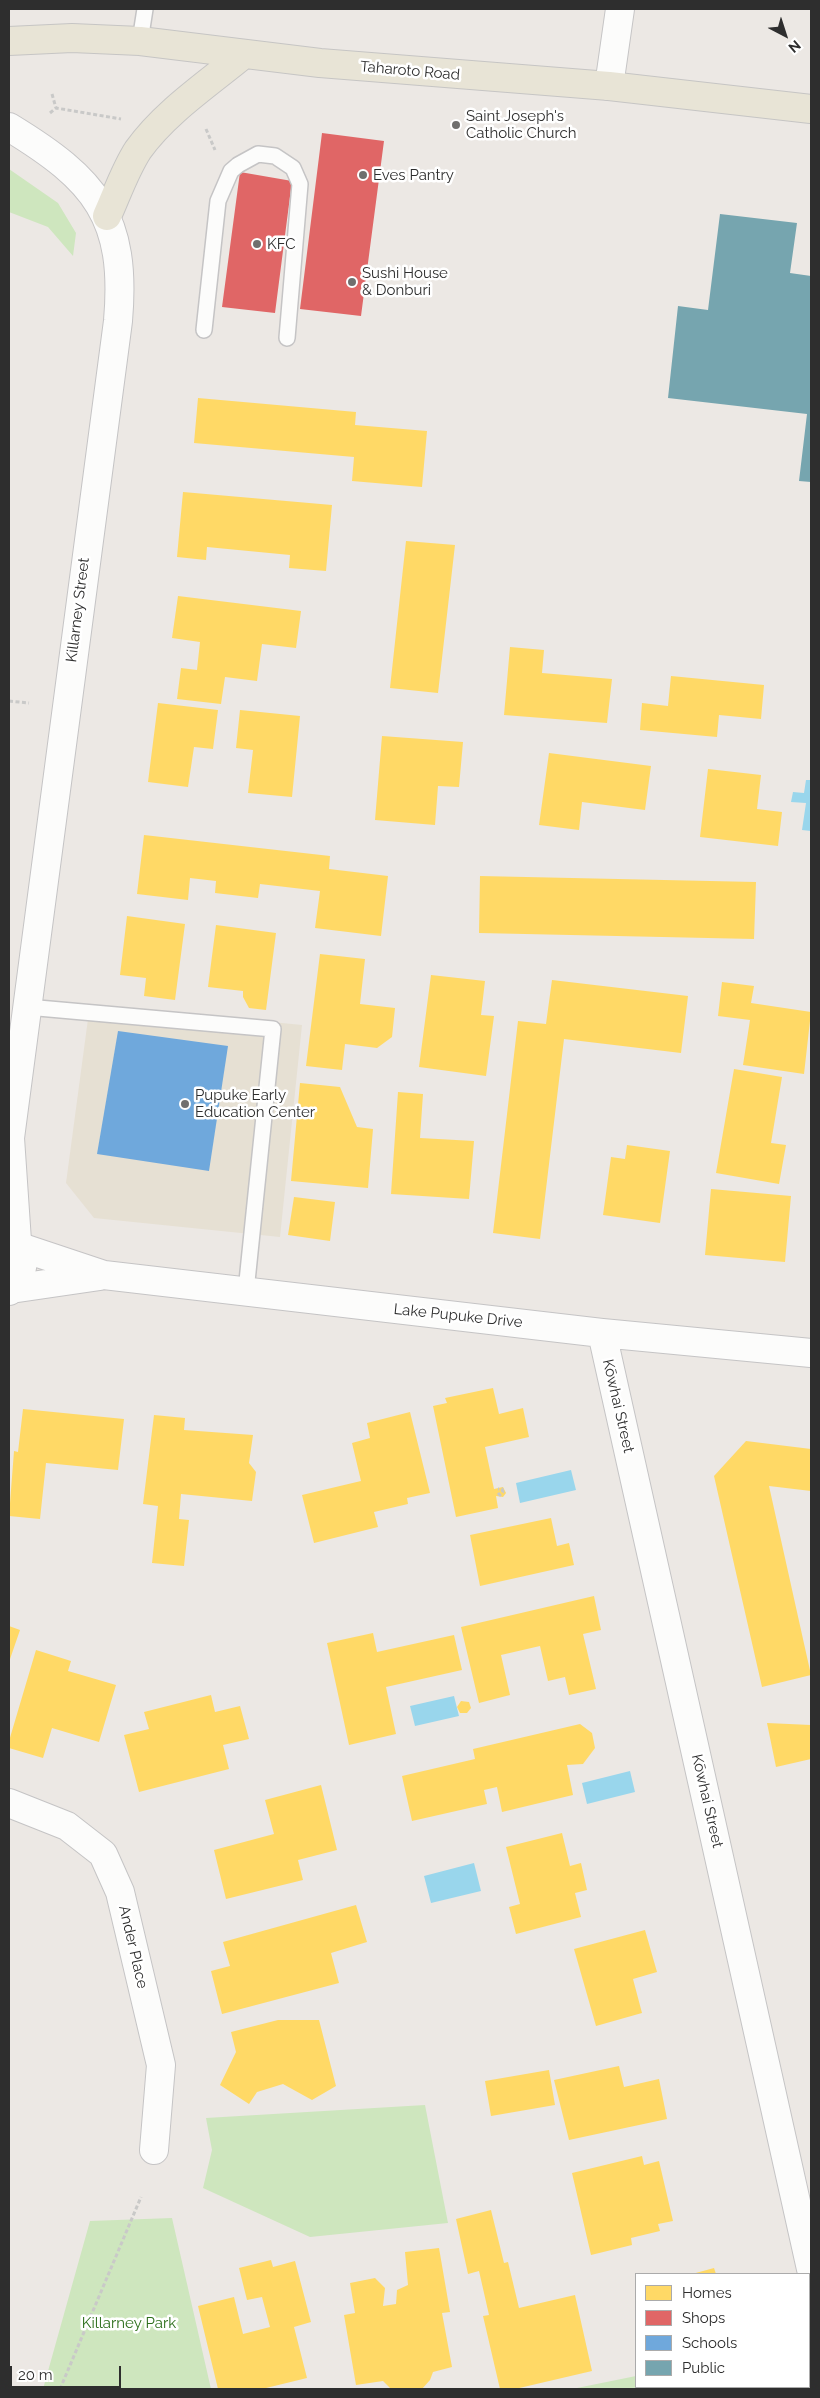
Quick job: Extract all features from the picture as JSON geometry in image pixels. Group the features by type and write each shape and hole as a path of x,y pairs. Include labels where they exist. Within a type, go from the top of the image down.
{"main road":[{"name":"Taharoto Road","path":"9,41 81,38 140,42 443,74 609,86 811,110"},
{"path":"107,216 130,165 147,139 176,111 244,54"}],"street":[{"path":"609,86 620,9"},
{"name":"Killarney Street","path":"9,127 48,153 91,192 107,216 117,246 119,261 118,321 9,1139 15,1240 23,1268 17,1283 10,1290"},
{"name":"Lake Pupuke Drive","path":"15,1240 104,1275 602,1333 811,1353"},
{"name":"Lake Pupuke Drive","path":"10,1290 104,1275"},
{"name":"Kōwhai Street","path":"602,1333 811,2269"},
{"name":"Ander Place","path":"9,1803 67,1826 103,1854 120,1892 161,2066 154,2150"}],"lane":[{"path":"140,42 145,9"},
{"path":"204,330 218,201 231,171 258,154 275,156 293,168 300,184 287,338"},
{"path":"27,1007 273,1029 246,1292"}],"path":[{"path":"52,94 56,108"},
{"path":"45,116 56,108 124,119"},
{"path":"205,128 213,148"},
{"path":"9,701 29,704"},
{"path":"60,2389 141,2197"}],"shaded area":[{"name":"Pupuke Early Education Center","path":"90,1004 302,1025 280,1237 94,1218 66,1183"}],"green space":[{"path":"9,169 58,203 76,233 73,256 48,227 9,212"},
{"path":"425,2105 448,2223 310,2237 203,2188 212,2150 206,2118"},
{"name":"Killarney Park","path":"172,2218 211,2389 43,2389 90,2221"},
{"path":"635,2376 635,2388 777,2389 572,2389"}],"water":[{"path":"806,780 811,780 811,831 802,830 806,803 791,802 793,792 804,793"},
{"path":"571,1470 576,1490 520,1503 516,1483"},
{"path":"454,1696 459,1716 415,1726 410,1706"},
{"path":"630,1771 635,1792 587,1804 582,1783"},
{"path":"474,1863 481,1891 431,1903 424,1876"}],"building: Homes":[{"path":"198,398 356,412 355,425 427,431 422,487 352,481 354,457 194,443"},
{"path":"183,492 332,505 326,571 289,568 290,555 207,547 206,560 177,557"},
{"path":"406,541 455,545 438,693 390,688"},
{"path":"178,596 301,611 296,648 262,644 257,681 225,677 221,704 177,699 181,668 197,670 200,642 172,638"},
{"path":"510,647 544,650 542,673 612,679 607,723 504,715"},
{"path":"671,676 764,685 761,719 719,715 717,737 640,730 642,703 668,706"},
{"path":"158,703 218,710 213,749 194,747 188,787 148,782"},
{"path":"240,710 300,716 292,797 248,793 253,750 236,748"},
{"path":"382,736 463,742 459,787 438,786 435,825 375,820"},
{"path":"549,753 651,766 645,810 582,802 579,830 539,825"},
{"path":"708,769 761,775 757,809 782,812 778,846 700,837"},
{"path":"144,835 330,856 329,869 388,876 381,936 315,928 320,891 260,884 258,898 215,893 216,881 190,878 188,900 137,894"},
{"path":"480,876 756,882 754,939 479,933"},
{"path":"127,916 185,924 175,1000 144,996 146,978 120,975"},
{"path":"216,925 276,933 266,1010 249,1008 243,997 243,991 208,987"},
{"path":"320,954 365,959 360,1004 395,1008 392,1037 377,1048 345,1044 342,1070 306,1066"},
{"path":"431,975 485,981 481,1015 494,1016 486,1076 419,1067"},
{"path":"552,980 688,996 681,1053 564,1039 540,1239 493,1233 518,1021 546,1024"},
{"path":"722,982 754,986 751,1003 811,1012 804,1074 743,1065 750,1020 718,1016"},
{"path":"734,1069 782,1077 771,1143 786,1145 779,1184 716,1173"},
{"path":"300,1083 340,1087 357,1127 373,1129 368,1188 291,1181"},
{"path":"398,1092 423,1094 420,1138 474,1141 469,1199 391,1194"},
{"path":"627,1145 670,1151 660,1223 603,1215 611,1157 625,1159"},
{"path":"711,1189 791,1196 785,1262 705,1255"},
{"path":"294,1197 335,1202 330,1241 288,1235"},
{"path":"493,1388 499,1414 523,1408 529,1437 485,1447 494,1489 503,1487 506,1493 503,1497 496,1496 498,1508 456,1517 433,1406 447,1403 445,1398"},
{"path":"23,1409 124,1419 118,1470 46,1463 40,1519 9,1516 14,1451 18,1452"},
{"path":"410,1412 430,1493 407,1498 408,1504 374,1512 378,1527 314,1543 302,1495 361,1481 352,1443 370,1438 367,1423"},
{"path":"154,1415 185,1418 184,1430 253,1435 249,1463 256,1472 252,1501 181,1494 179,1519 189,1520 184,1566 152,1563 158,1506 143,1504"},
{"path":"746,1441 811,1449 811,1491 769,1486 811,1675 762,1687 714,1476"},
{"path":"551,1518 557,1546 569,1543 574,1565 480,1586 470,1535"},
{"path":"594,1596 601,1630 583,1634 596,1689 569,1695 565,1677 548,1681 540,1646 501,1655 510,1695 479,1703 461,1627"},
{"path":"9,1626 20,1630 9,1662"},
{"path":"373,1633 377,1652 454,1635 462,1670 386,1687 396,1734 349,1745 327,1643"},
{"path":"36,1650 71,1661 68,1671 116,1685 99,1742 52,1728 43,1758 9,1748 9,1741"},
{"path":"211,1695 215,1712 240,1706 249,1739 223,1745 229,1769 139,1792 124,1735 149,1729 144,1712"},
{"path":"461,1701 469,1702 471,1708 467,1713 460,1713 457,1707"},
{"path":"767,1723 811,1725 811,1759 776,1767"},
{"path":"580,1724 592,1733 595,1748 583,1764 567,1765 573,1795 502,1812 497,1787 484,1790 487,1804 412,1821 402,1776 475,1759 473,1749"},
{"path":"321,1785 337,1850 298,1860 303,1880 226,1899 214,1850 274,1834 265,1800"},
{"path":"562,1833 570,1866 581,1863 587,1890 575,1893 581,1917 516,1934 509,1907 520,1904 506,1847"},
{"path":"356,1905 367,1942 331,1953 339,1983 222,2014 211,1971 230,1966 223,1942"},
{"path":"645,1930 657,1972 633,1979 642,2013 596,2026 574,1949"},
{"path":"278,2020 319,2020 336,2086 312,2100 283,2084 257,2092 249,2104 220,2085 236,2052 231,2032"},
{"path":"619,2066 624,2087 659,2079 667,2119 569,2140 554,2080"},
{"path":"549,2070 555,2105 491,2116 485,2081"},
{"path":"642,2156 644,2165 659,2161 673,2221 658,2224 660,2231 631,2238 632,2245 591,2255 572,2173"},
{"path":"491,2210 504,2263 508,2262 519,2308 575,2295 592,2371 515,2389 500,2389 483,2316 489,2315 479,2271 468,2274 456,2219"},
{"path":"439,2248 450,2312 442,2313 452,2367 433,2372 430,2380 422,2389 391,2389 383,2381 356,2385 344,2315 355,2313 350,2283 375,2278 385,2288 383,2306 396,2304 397,2290 408,2285 405,2252"},
{"path":"271,2260 273,2267 295,2261 311,2322 294,2327 307,2378 262,2389 218,2389 198,2306 234,2297 243,2334 270,2327 262,2297 247,2300 239,2268"},
{"path":"714,2268 716,2273 696,2273"}],"building: Shops":[{"path":"322,133 384,141 361,316 300,309"},
{"name":"KFC","path":"240,172 292,181 275,313 222,307"}],"building: Schools":[{"path":"118,1031 228,1046 209,1171 97,1154"}],"building: Public":[{"path":"720,214 797,223 790,273 811,276 811,482 799,481 807,414 668,398 678,306 708,310"}],"place":[{"name":"Saint Joseph's Catholic Church","path":"456,125"},
{"name":"Eves Pantry","path":"363,175"},
{"name":"KFC","path":"257,244"},
{"name":"Sushi House & Donburi","path":"352,282"},
{"name":"Pupuke Early Education Center","path":"185,1104"}]}
